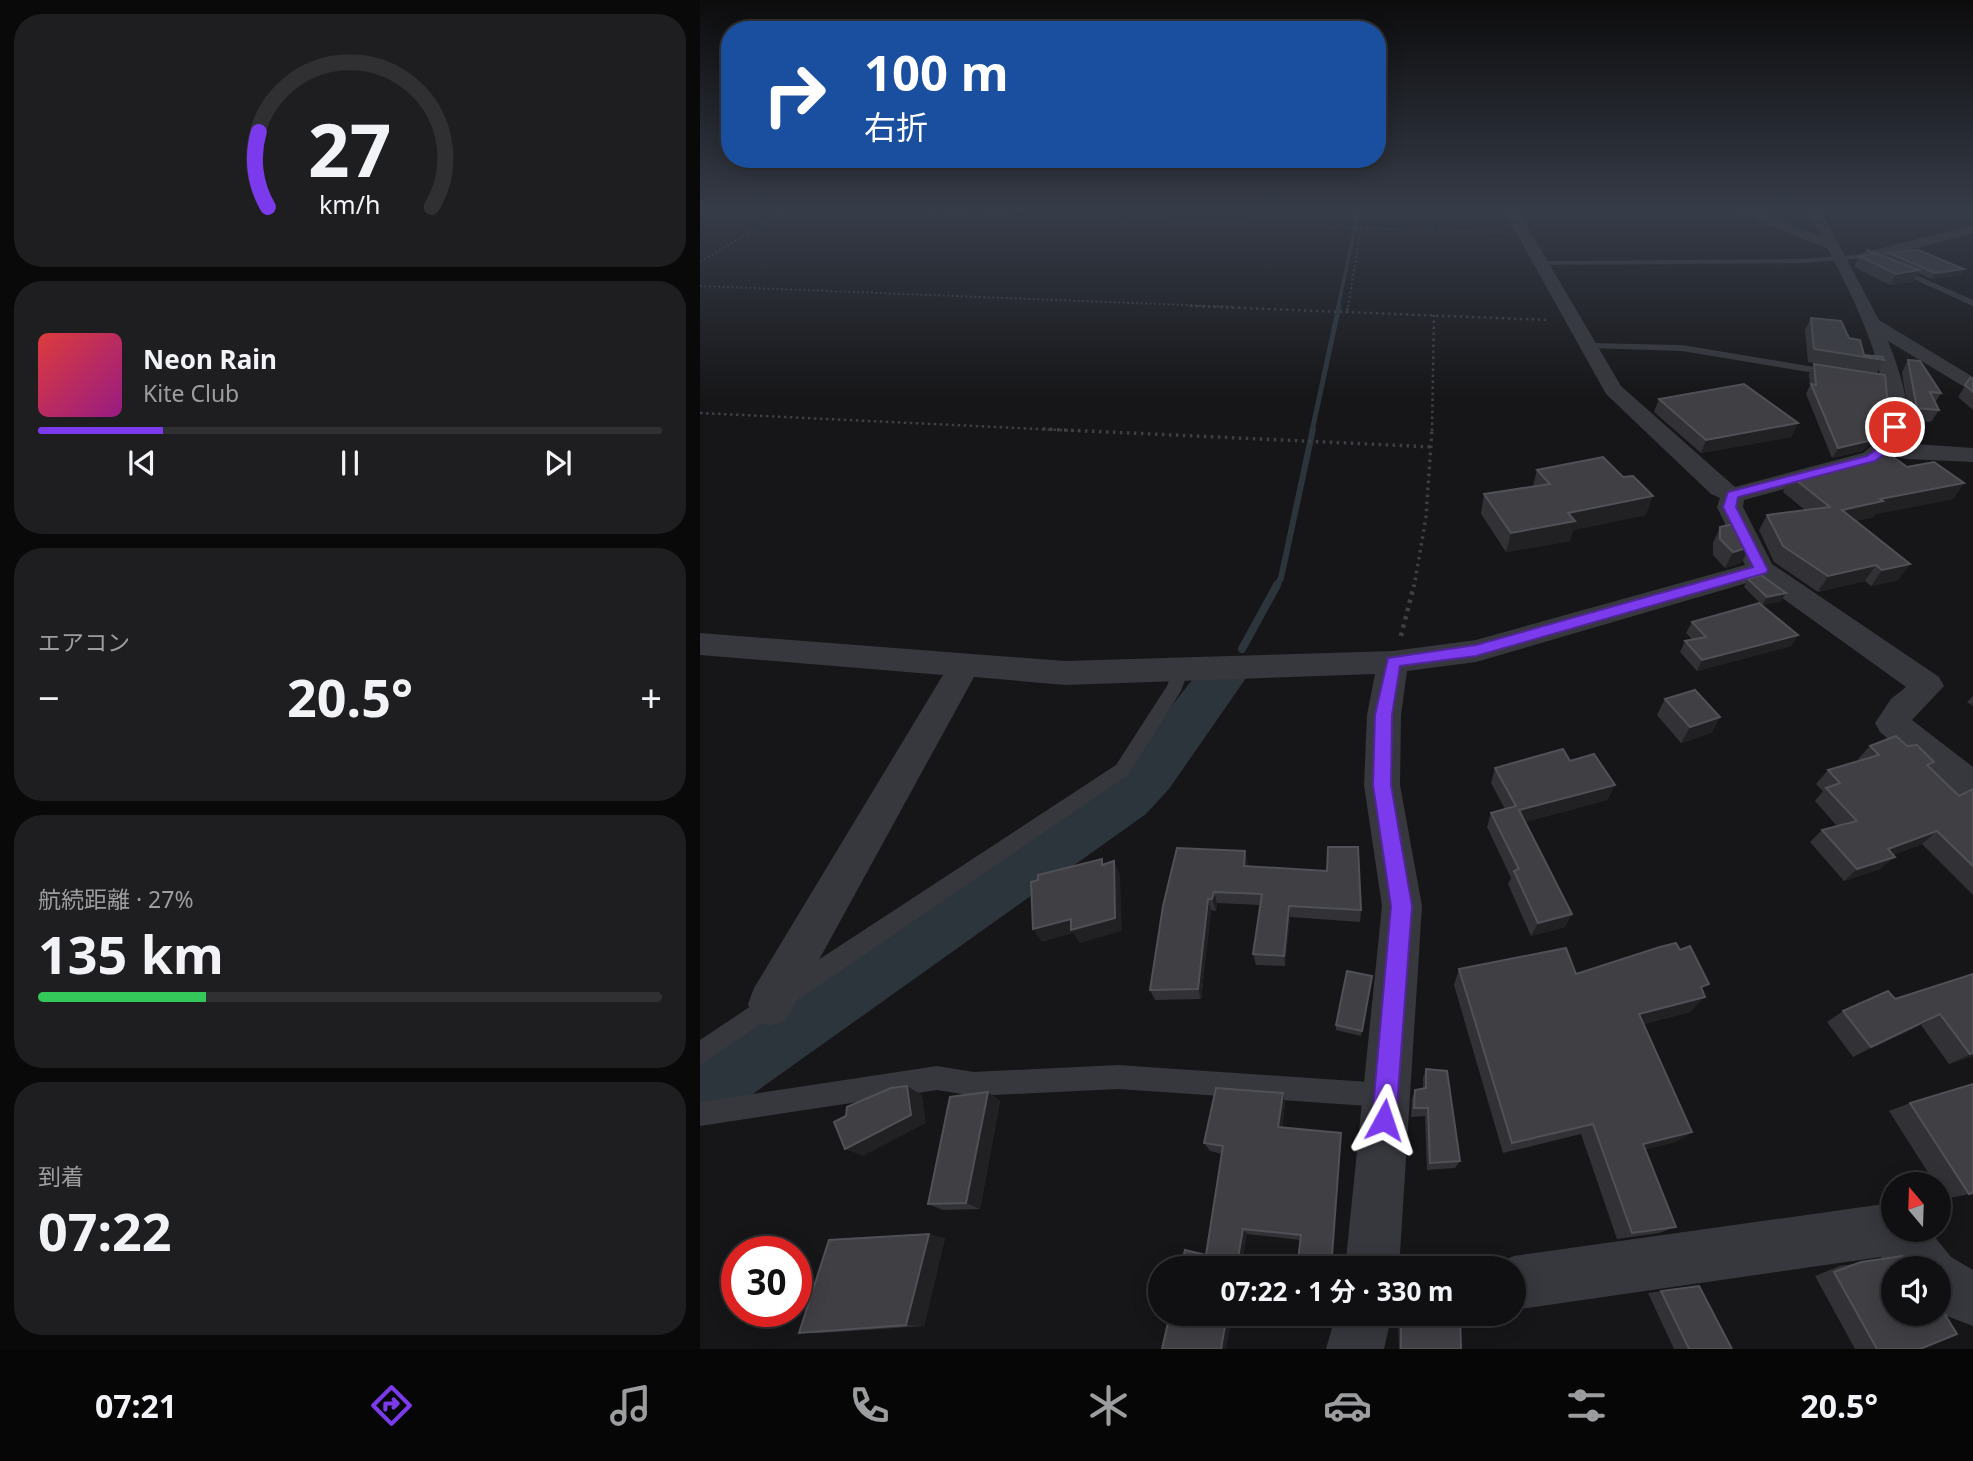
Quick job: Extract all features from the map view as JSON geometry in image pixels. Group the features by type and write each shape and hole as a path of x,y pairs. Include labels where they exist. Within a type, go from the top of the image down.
{"street":[{"path":"1549,272 1613,390 1720,489 1733,495 1871,458 1887,447 1895,427 1885,380 1871,323 1847,272"},
{"path":"1871,323 1973,386"},
{"path":"1887,447 1906,452 1973,455"},
{"path":"1733,495 1730,507 1761,570 1928,686 1903,708 1892,723 1973,788"},
{"path":"700,644 1065,673 1393,662 1476,651 1761,570"},
{"path":"1373,1256 1402,906 1382,785 1384,715 1393,662"},
{"path":"771,1004 965,665"},
{"path":"1526,1281 1891,1229 1917,1256"},
{"path":"1951,1290 1973,1298"},
{"path":"1355,1349 1361,1326"}],"lane":[{"path":"1904,272 1973,303"},
{"path":"1589,345 1682,348 1842,374"},
{"path":"700,1054 1122,770 1174,687 1181,669"},
{"path":"700,1114 937,1078 974,1084 1118,1077 1386,1095"}],"path":[{"path":"1347,312 1353,272"},
{"path":"700,286 1574,321"},
{"path":"1393,662 1416,588 1434,447 1434,315"},
{"path":"700,414 1434,447"}],"building":[{"path":"1811,318 1841,321 1849,338 1860,340 1864,355 1883,357 1884,360 1814,349"},
{"path":"1908,360 1920,361 1941,393 1930,392 1939,410 1917,408"},
{"path":"1814,364 1885,375 1888,407 1884,428 1868,441 1838,448 1811,384 1816,385"},
{"path":"1970,378 1973,379 1973,392 1965,385"},
{"path":"1744,384 1798,423 1706,440 1659,399"},
{"path":"1885,451 1907,467 1934,462 1964,483 1880,499 1883,501 1842,510 1910,564 1882,570 1876,565 1828,576 1783,546 1767,515 1830,507 1791,476"},
{"path":"1603,457 1623,477 1633,476 1653,496 1568,513 1575,521 1511,533 1484,494 1550,484 1537,470"},
{"path":"1737,523 1750,547 1733,552 1720,539 1720,527"},
{"path":"1761,575 1786,593 1767,597 1748,579"},
{"path":"1759,603 1798,635 1702,660 1685,641 1706,637 1692,622"},
{"path":"1695,690 1720,717 1690,727 1665,699"},
{"path":"1896,736 1907,746 1917,745 1934,762 1927,765 1959,796 1973,789 1973,866 1937,831 1888,849 1895,857 1857,869 1822,830 1857,821 1826,788 1840,783 1828,770 1879,755 1870,746"},
{"path":"1563,749 1570,761 1594,754 1615,785 1519,810 1572,914 1538,923 1514,871 1519,869 1491,813 1516,806 1495,768"},
{"path":"1328,847 1358,847 1361,910 1289,906 1284,956 1253,954 1262,894 1214,892 1212,899 1208,899 1198,989 1150,990 1163,906 1177,848 1245,851 1244,866 1327,871"},
{"path":"1102,859 1102,865 1114,861 1115,918 1071,930 1071,919 1033,929 1031,882 1038,880 1038,875"},
{"path":"1676,943 1680,950 1690,946 1709,984 1701,987 1705,997 1639,1014 1692,1132 1643,1144 1676,1227 1632,1233 1593,1124 1512,1143 1459,969 1566,948 1576,974"},
{"path":"1347,971 1372,976 1362,1031 1336,1025"},
{"path":"1973,974 1973,1053 1970,1054 1940,1014 1871,1047 1843,1011 1888,991 1895,999"},
{"path":"1426,1069 1447,1071 1460,1161 1430,1163 1428,1108 1414,1108 1415,1090 1426,1088"},
{"path":"1973,1084 1973,1193 1969,1194 1910,1103"},
{"path":"907,1086 911,1115 845,1149 834,1122 846,1116 847,1107 891,1088"},
{"path":"1216,1088 1283,1093 1278,1127 1341,1133 1332,1256 1299,1256 1301,1235 1243,1229 1238,1256 1183,1256 1185,1250 1206,1255 1223,1146 1204,1143"},
{"path":"988,1092 966,1203 928,1204 950,1097"},
{"path":"929,1234 906,1325 799,1333 801,1327 812,1327 812,1293 829,1240"},
{"path":"1881,1259 1881,1326 1951,1324 1957,1334 1920,1349 1877,1349 1834,1272 1861,1262"},
{"path":"1699,1286 1732,1349 1689,1349 1661,1291"},
{"path":"1167,1326 1225,1326 1221,1349 1162,1349"},
{"path":"1401,1326 1460,1326 1461,1349 1401,1349"}],"waterway":[{"path":"1338,307 1346,272"},
{"path":"1312,431 1339,306"},
{"path":"1276,587 1281,578 1313,429"},
{"path":"1242,649 1277,585"},
{"path":"700,1087 1126,797 1150,773 1221,678"}],"route":[{"path":"1384,1120 1402,906 1382,785 1384,715 1393,662 1476,651 1761,570 1730,507 1733,495 1871,458 1887,447 1895,427"}]}
